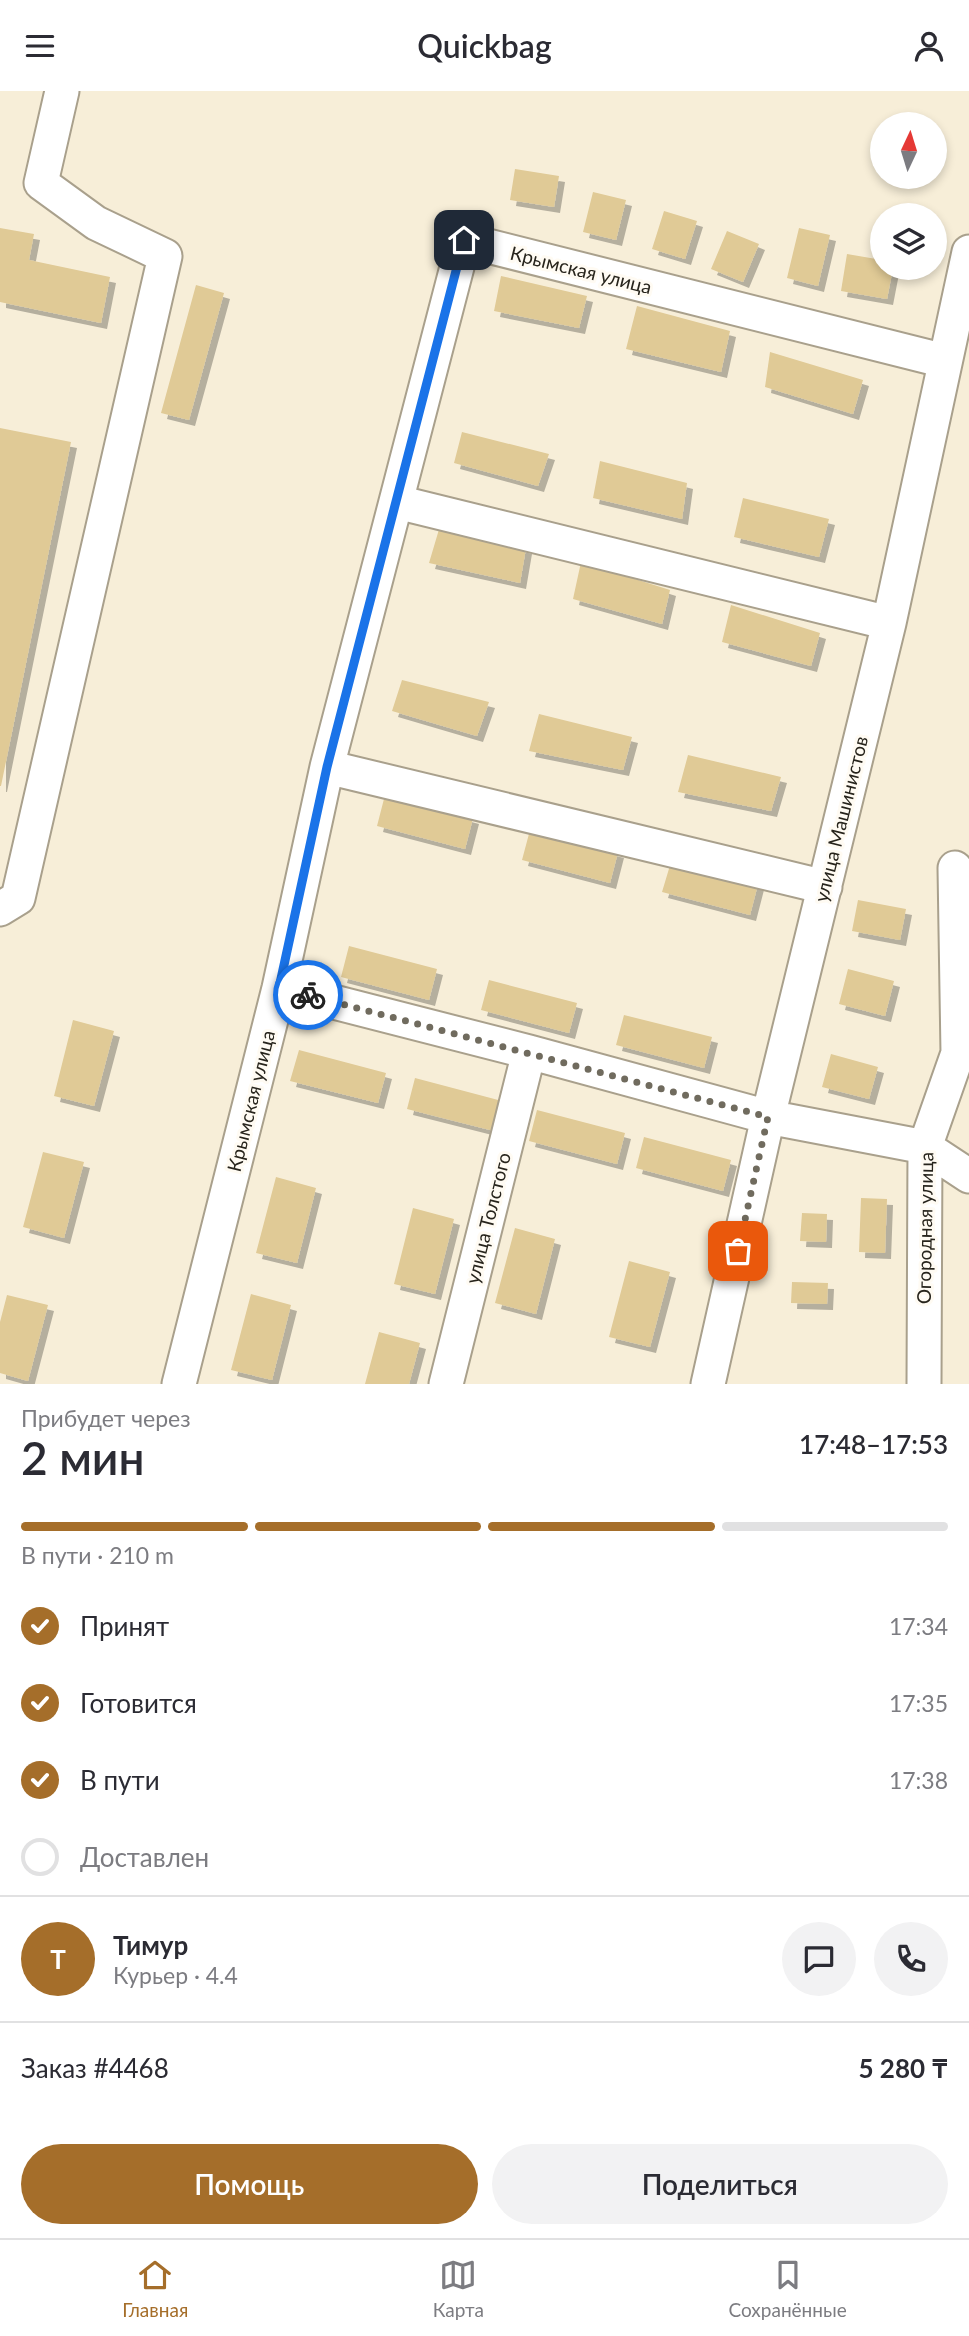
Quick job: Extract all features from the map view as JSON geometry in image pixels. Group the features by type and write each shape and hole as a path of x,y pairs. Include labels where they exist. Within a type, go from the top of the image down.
{"street":[{"path":"0,909 18,898 165,256 96,223 41,183 62,91"},
{"name":"Крымская улица","path":"179,1384 279,988 327,767 464,240 945,362"},
{"name":"улица Машинистов","path":"708,1384 768,1117 889,623 969,252"},
{"path":"397,502 889,623"},
{"path":"327,767 825,887"},
{"name":"Огородная улица","path":"924,1384 925,1147 958,1053 955,868"},
{"path":"279,988 768,1117 925,1147 969,1176"},
{"name":"улица Толстого","path":"446,1384 529,1052"}],"building":[{"path":"515,169 559,176 554,207 510,200"},
{"path":"593,192 626,200 616,240 583,232"},
{"path":"664,211 697,221 685,259 652,249"},
{"path":"0,228 34,234 29,260 110,277 101,323 0,302"},
{"path":"799,228 830,235 818,286 787,278"},
{"path":"727,231 759,244 743,282 711,269"},
{"path":"847,254 870,258 870,280 891,280 887,299 841,291"},
{"path":"501,276 587,296 579,328 494,311"},
{"path":"196,285 224,293 189,420 161,413"},
{"path":"637,306 730,331 721,372 626,349"},
{"path":"770,352 863,380 853,414 765,387"},
{"path":"0,428 71,442 1,786 0,786"},
{"path":"462,432 549,454 538,486 454,463"},
{"path":"600,461 687,483 682,519 593,498"},
{"path":"743,498 829,519 819,557 734,537"},
{"path":"440,526 526,548 520,583 429,563"},
{"path":"581,562 670,590 662,624 573,599"},
{"path":"731,605 820,633 811,666 722,642"},
{"path":"402,680 489,702 477,736 392,711"},
{"path":"539,714 632,737 623,770 529,751"},
{"path":"688,755 781,777 771,811 678,792"},
{"path":"385,795 473,818 465,849 377,826"},
{"path":"530,830 618,852 610,883 522,860"},
{"path":"671,862 758,884 750,915 662,892"},
{"path":"858,900 906,909 900,940 852,931"},
{"path":"349,946 437,969 429,1000 341,977"},
{"path":"848,969 894,981 885,1016 839,1004"},
{"path":"489,980 577,1003 569,1033 481,1010"},
{"path":"624,1015 712,1037 704,1068 616,1045"},
{"path":"73,1020 114,1031 94,1106 54,1096"},
{"path":"299,1050 386,1073 378,1103 290,1081"},
{"path":"831,1054 878,1067 869,1099 822,1087"},
{"path":"415,1078 502,1101 494,1131 407,1109"},
{"path":"537,1110 625,1133 617,1164 529,1141"},
{"path":"644,1137 731,1160 723,1191 636,1168"},
{"path":"43,1152 84,1162 64,1238 23,1227"},
{"path":"276,1177 316,1188 297,1263 256,1253"},
{"path":"861,1198 887,1199 885,1253 859,1252"},
{"path":"413,1208 454,1219 435,1294 394,1284"},
{"path":"802,1213 827,1214 826,1242 800,1241"},
{"path":"515,1228 555,1239 536,1314 495,1303"},
{"path":"629,1261 670,1272 650,1347 609,1337"},
{"path":"792,1282 828,1283 827,1304 791,1303"},
{"path":"251,1294 291,1305 272,1380 231,1370"},
{"path":"7,1295 48,1305 28,1381 0,1373 0,1322"},
{"path":"379,1332 420,1343 409,1384 365,1384"}],"way so far":[{"path":"308,995 768,1117 738,1251"}],"route":[{"path":"308,995 279,988 327,767 464,240"}]}
